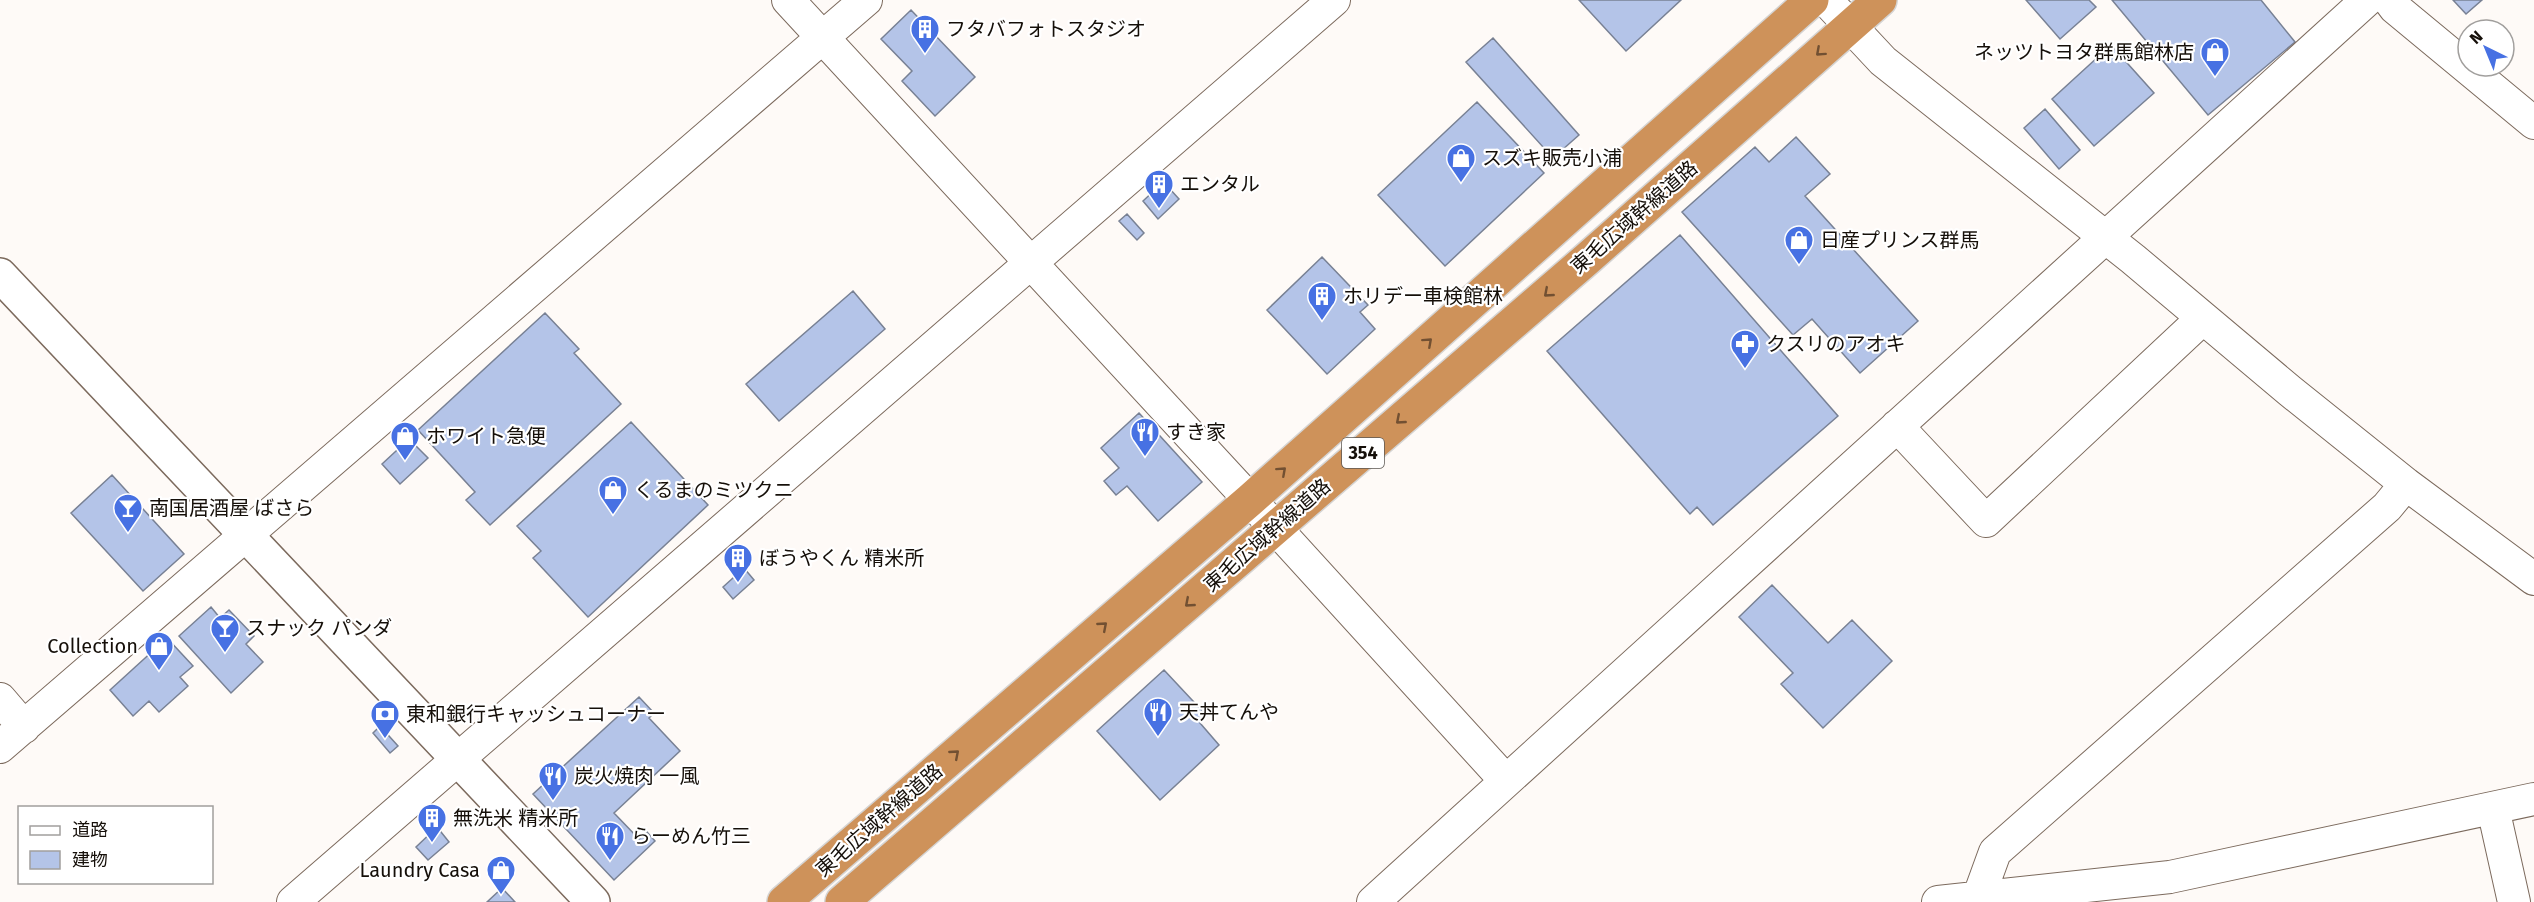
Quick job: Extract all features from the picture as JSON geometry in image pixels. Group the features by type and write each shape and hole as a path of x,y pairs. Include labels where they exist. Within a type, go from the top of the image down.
{"highway":[{"name":"東毛広域幹線道路","path":"784,902 1250,500 1812,0"},
{"name":"東毛広域幹線道路","path":"842,902 1587,259 1880,0"}],"street":[{"path":"788,0 1276,528 1506,781"},
{"path":"0,747 866,0"},
{"path":"293,902 1334,0"},
{"path":"1826,0 1883,61 2105,238 2406,484 2534,579"},
{"path":"1373,902 2367,0"},
{"path":"2389,0 2395,8 2534,123"},
{"path":"0,275 592,902"},
{"path":"1897,426 1986,521 2203,318"},
{"path":"1979,896 1995,852 2387,507 2406,484"},
{"path":"0,699 24,727"},
{"path":"1938,902 1979,896 2173,889 2534,798"},
{"path":"2493,808 2514,902"}],"building":[{"path":"1579,0 1681,0 1626,51"},
{"path":"2026,0 2089,0 2096,7 2060,39"},
{"name":"ネッツトヨタ群馬館林店","path":"2112,0 2261,0 2295,42 2208,115"},
{"path":"2453,0 2482,0 2466,14"},
{"name":"フタバフォトスタジオ","path":"911,10 975,77 935,116 902,81 912,71 881,39"},
{"path":"1493,38 1579,135 1553,158 1466,62"},
{"path":"2111,45 2154,93 2094,146 2052,99"},
{"name":"スズキ販売小浦","path":"1477,102 1544,173 1445,266 1378,195"},
{"path":"2045,109 2080,150 2059,169 2024,128"},
{"name":"日産プリンス群馬","path":"1796,137 1830,174 1805,196 1918,321 1860,373 1812,319 1793,335 1682,212 1755,147 1769,162"},
{"name":"エンタル","path":"1158,187 1163,193 1169,188 1179,199 1158,219 1143,201"},
{"path":"1127,214 1144,233 1137,240 1119,221"},
{"path":"1680,235 1838,416 1713,525 1697,507 1690,514 1547,351"},
{"name":"ホリデー車検館林","path":"1322,257 1368,305 1360,312 1375,329 1327,374 1267,310"},
{"path":"853,291 885,329 779,421 746,384"},
{"path":"545,313 579,349 574,353 621,404 490,525 466,500 475,492 418,430"},
{"name":"すき家","path":"1139,413 1202,482 1158,521 1127,486 1116,495 1104,481 1119,468 1101,448"},
{"name":"くるまのミツクニ","path":"631,422 708,505 588,617 533,558 541,551 517,526"},
{"name":"ホワイト急便","path":"409,439 428,458 400,484 382,464"},
{"name":"南国居酒屋 ばさら","path":"112,475 184,554 143,591 71,513"},
{"name":"ぼうやくん 精米所","path":"744,568 754,580 733,599 723,587"},
{"path":"1772,585 1828,643 1852,620 1892,661 1823,728 1781,684 1793,673 1739,617"},
{"name":"スナック パンダ","path":"211,607 220,618 229,610 254,636 246,644 263,662 231,693 179,636"},
{"name":"Collection","path":"167,638 193,666 180,677 188,686 159,712 149,701 133,716 110,690"},
{"name":"天丼てんや","path":"1164,670 1207,716 1200,723 1219,745 1160,800 1097,731"},
{"path":"639,697 654,713 649,718 680,751 614,813 639,839 647,832 655,841 614,880 533,794"},
{"name":"東和銀行キャッシュコーナー","path":"380,726 398,746 390,753 373,733"},
{"name":"無洗米 精米所","path":"437,827 449,842 428,860 416,847"},
{"name":"Laundry Casa","path":"502,888 515,902 487,902"}],"place":[{"name":"フタバフォトスタジオ","path":"925,54"},
{"name":"ネッツトヨタ群馬館林店","path":"2215,78"},
{"name":"スズキ販売小浦","path":"1461,184"},
{"name":"エンタル","path":"1159,210"},
{"name":"日産プリンス群馬","path":"1799,266"},
{"name":"ホリデー車検館林","path":"1322,322"},
{"name":"クスリのアオキ","path":"1745,370"},
{"name":"すき家","path":"1145,458"},
{"name":"ホワイト急便","path":"405,462"},
{"name":"くるまのミツクニ","path":"613,516"},
{"name":"南国居酒屋 ばさら","path":"128,534"},
{"name":"ぼうやくん 精米所","path":"738,584"},
{"name":"スナック パンダ","path":"225,654"},
{"name":"Collection","path":"159,672"},
{"name":"天丼てんや","path":"1158,738"},
{"name":"東和銀行キャッシュコーナー","path":"385,740"},
{"name":"炭火焼肉 一風","path":"553,802"},
{"name":"無洗米 精米所","path":"432,844"},
{"name":"らーめん竹三","path":"610,862"},
{"name":"Laundry Casa","path":"501,896"}]}
